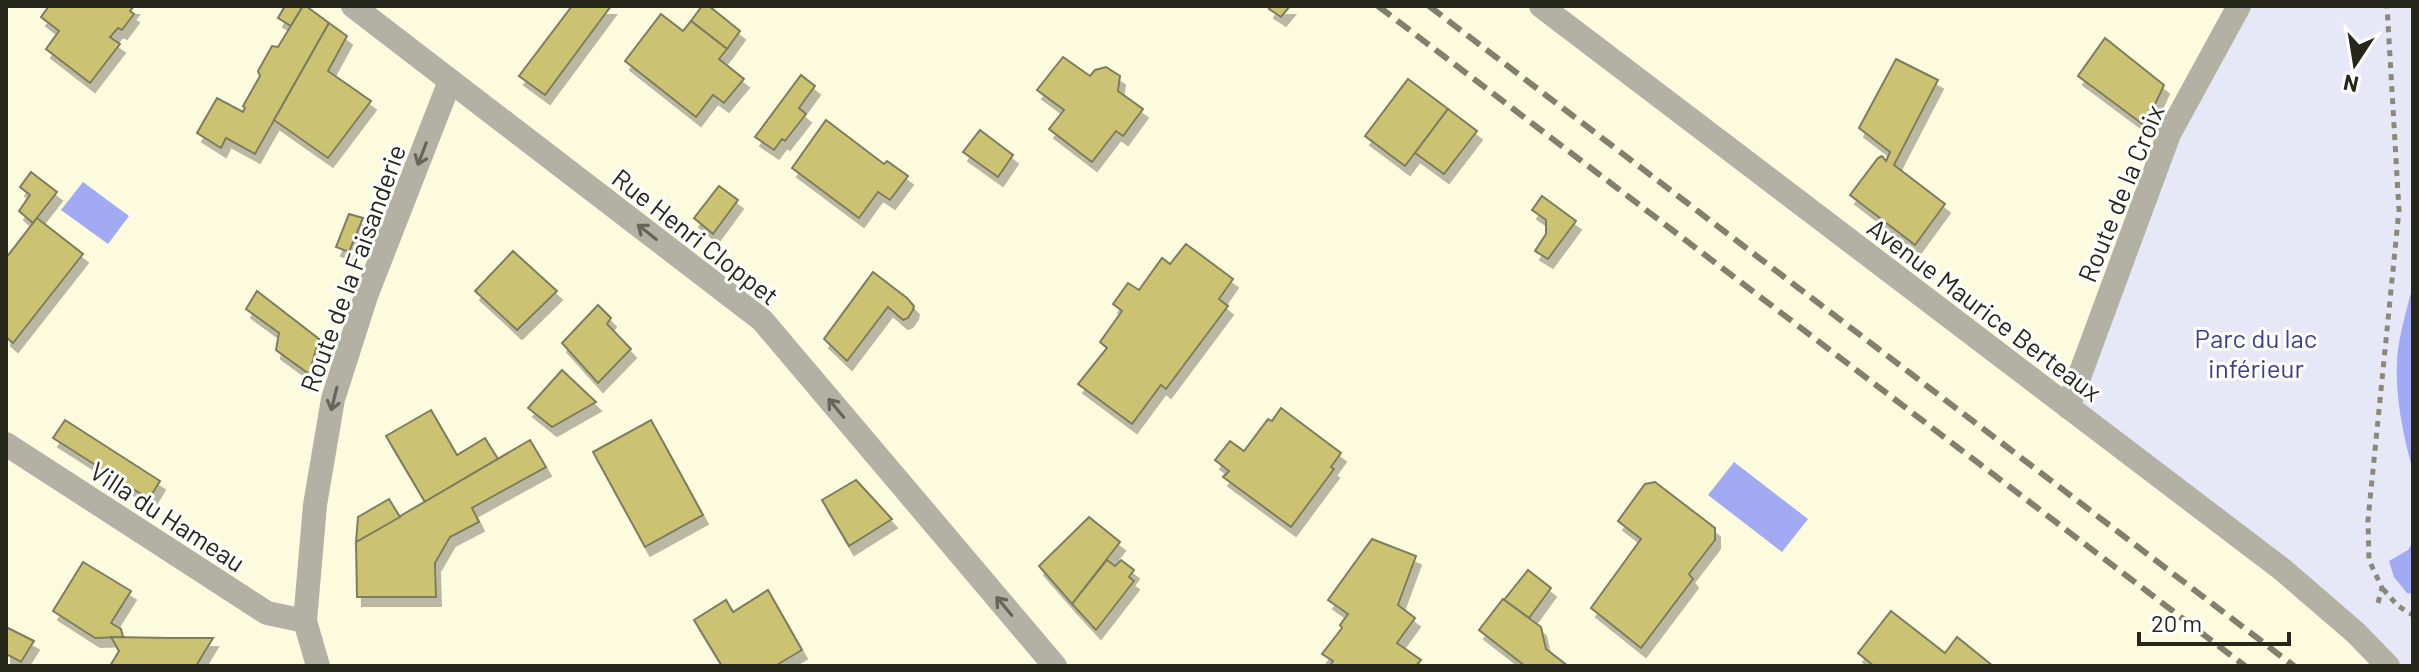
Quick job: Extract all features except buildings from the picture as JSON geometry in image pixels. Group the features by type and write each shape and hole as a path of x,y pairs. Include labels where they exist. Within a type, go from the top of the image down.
{"street":[{"name":"Rue Henri Cloppet","path":"353,6 762,320 1055,666"},
{"name":"Avenue Maurice Berteaux","path":"1541,6 2283,570 2356,633 2388,666"},
{"name":"Route de la Croix","path":"2068,407 2169,134 2239,6"},
{"name":"Route de la Faisanderie","path":"318,666 305,621 315,505 333,399 366,296 450,81"},
{"name":"Villa du Hameau","path":"6,444 267,613 305,621"}],"path":[{"path":"2387,6 2399,210 2368,520 2369,560 2382,588 2398,606 2413,615"},
{"path":"2356,633 2379,603 2382,588"}],"green space":[{"name":"Parc du lac inférieur","path":"2239,6 2413,6 2413,666 2388,666 2068,407 2169,134"}],"water":[{"path":"83,182 129,216 108,244 61,210"},
{"path":"2413,285 2413,471 2400,416 2397,359"},
{"path":"1734,462 1808,519 1782,552 1708,495"},
{"path":"2413,542 2413,594 2407,593 2394,577 2389,561 2408,550"}],"railway":[{"path":"1378,6 2245,666"},
{"path":"1429,6 2294,666"}]}
